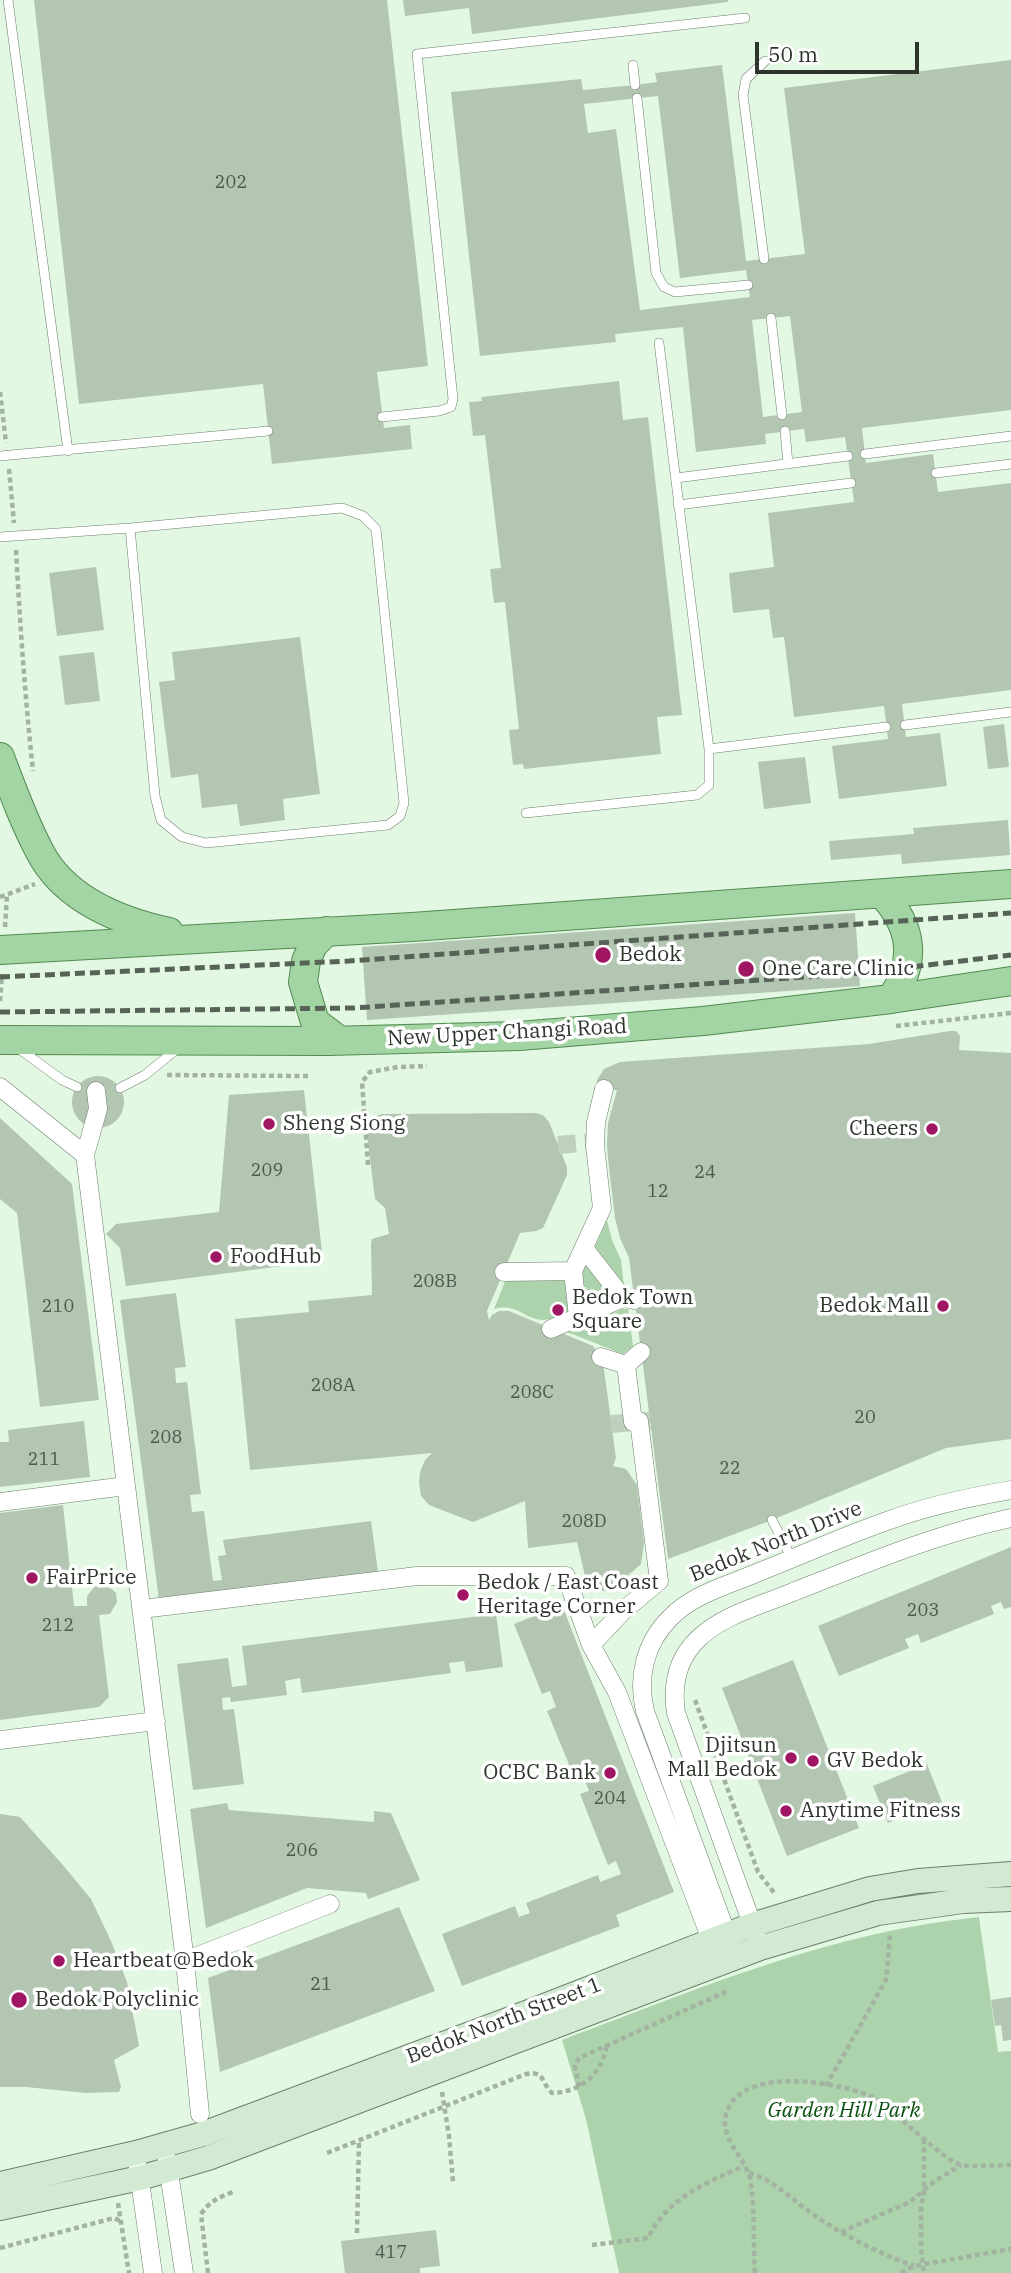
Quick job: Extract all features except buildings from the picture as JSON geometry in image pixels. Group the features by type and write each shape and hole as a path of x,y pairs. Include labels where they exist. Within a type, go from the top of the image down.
{"main road":[{"path":"0,757 41,854 64,885 87,902 138,925 200,939"},
{"path":"0,950 412,927 1011,884"},
{"path":"882,894 900,917 908,945 905,974 892,1013"},
{"path":"327,931 313,945 306,961 303,982 315,1022 340,1041"},
{"name":"New Upper Changi Road","path":"2,1040 340,1041 532,1035 703,1021 892,1013 1011,981"}],"street":[{"path":"0,1087 85,1155"},
{"path":"578,1317 573,1271 602,1208 595,1146 596,1122 604,1089"},
{"path":"96,1091 98,1110 85,1155 185,1961 200,2114"},
{"path":"551,1329 629,1299 584,1248"},
{"path":"504,1272 573,1271"},
{"path":"626,1365 641,1352"},
{"path":"601,1357 626,1365"},
{"path":"591,1645 623,1611 659,1581 626,1365"},
{"path":"0,1502 126,1486"},
{"name":"Bedok North Drive","path":"723,1940 645,1711 642,1688 644,1664 660,1629 683,1606 704,1595 888,1520 936,1506 1011,1490"},
{"path":"756,1936 676,1713 675,1680 685,1656 707,1631 740,1613 932,1538 1011,1518"},
{"path":"142,1609 417,1576 566,1576 591,1645 617,1692 723,1940"},
{"path":"0,1740 156,1721"},
{"name":"Bedok North Street 1","path":"756,1936 870,1889 918,1881 1011,1874"},
{"name":"Bedok North Street 1","path":"0,2208 138,2166 165,2146 723,1940 891,1911 963,1901 1011,1899"},
{"path":"185,1961 330,1904"},
{"name":"Bedok North Street 1","path":"0,2184 138,2166 169,2170 208,2158 723,1940"},
{"path":"165,2146 184,2273"},
{"path":"138,2166 153,2273"}],"lane":[{"path":"8,0 68,451"},
{"path":"382,416 439,411 451,407 453,399 417,54 745,18"},
{"path":"764,259 743,95 747,79 765,61"},
{"path":"633,65 635,85"},
{"path":"637,98 656,273 664,287 675,292 748,285"},
{"path":"771,318 782,415"},
{"path":"526,813 698,795 709,785 709,749 659,343"},
{"path":"4,456 268,431"},
{"path":"785,432 788,464"},
{"path":"865,454 1011,436"},
{"path":"676,478 848,456"},
{"path":"936,473 1011,464"},
{"path":"678,505 851,483"},
{"path":"0,537 342,508 363,516 376,529 404,803 400,816 388,825 206,843 182,837 161,820 155,796 130,528"},
{"path":"905,725 1011,712"},
{"path":"709,749 887,727"},
{"path":"2,1040 77,1087"},
{"path":"120,1088 145,1075 188,1042"},
{"path":"772,1520 792,1559"}],"path":[{"path":"0,392 4,456 15,536 22,661 34,782"},
{"path":"892,1013 1011,1013"},
{"path":"368,1165 362,1082 370,1072 437,1065"},
{"path":"145,1075 308,1076"},
{"path":"694,1694 758,1872 779,1899"},
{"path":"826,2085 886,1980 890,1949"},
{"path":"579,2087 576,2060 730,1990"},
{"path":"327,2153 535,2073 540,2075 552,2093 579,2087 596,2072 606,2054 607,2045"},
{"path":"755,2273 755,2229 749,2173 731,2142 725,2122 728,2109 738,2095 755,2086 778,2081 842,2088 877,2099 948,2159 961,2165 1011,2165"},
{"path":"445,2106 453,2182"},
{"path":"924,2139 924,2193 920,2207 924,2273"},
{"path":"357,2233 359,2141"},
{"path":"840,2232 885,2214 924,2193 935,2181 961,2165"},
{"path":"592,2245 648,2238 656,2223 680,2198 709,2181 744,2166"},
{"path":"749,2173 768,2181 840,2232 876,2252 914,2266 1011,2249"},
{"path":"208,2273 201,2214 217,2198 233,2192"},
{"path":"0,2248 116,2217 122,2225 129,2273"},
{"path":"901,2273 914,2266"}],"green space":[{"path":"607,1220 621,1260 624,1287 595,1247"},
{"path":"585,1262 611,1296 585,1306 581,1272"},
{"path":"567,1278 568,1312 542,1320 514,1309 494,1309 506,1279"},
{"path":"628,1309 633,1346 623,1354 567,1332"},
{"name":"Garden Hill Park","path":"979,1917 998,2052 1011,2051 1011,2273 619,2273 586,2119 562,2040 715,1982 819,1949 925,1924"}],"tunnel":[{"path":"558,1145 607,1141"},
{"path":"611,1424 650,1421"}],"railway":[{"path":"0,977 349,961 1011,913"},
{"path":"0,1012 354,1008 862,973 1011,955"}],"place":[{"name":"Bedok","path":"603,955"},
{"name":"One Care Clinic","path":"746,969"},
{"name":"Sheng Siong","path":"269,1124"},
{"name":"Cheers","path":"932,1129"},
{"name":"FoodHub","path":"216,1257"},
{"name":"Bedok Mall","path":"943,1306"},
{"name":"Bedok Town Square","path":"558,1310"},
{"name":"FairPrice","path":"32,1578"},
{"name":"Bedok / East Coast Heritage Corner","path":"463,1595"},
{"name":"Djitsun Mall Bedok","path":"791,1758"},
{"name":"GV Bedok","path":"813,1761"},
{"name":"OCBC Bank","path":"610,1773"},
{"name":"Anytime Fitness","path":"786,1811"},
{"name":"Heartbeat@Bedok","path":"59,1961"},
{"name":"Bedok Polyclinic","path":"19,2000"}]}
